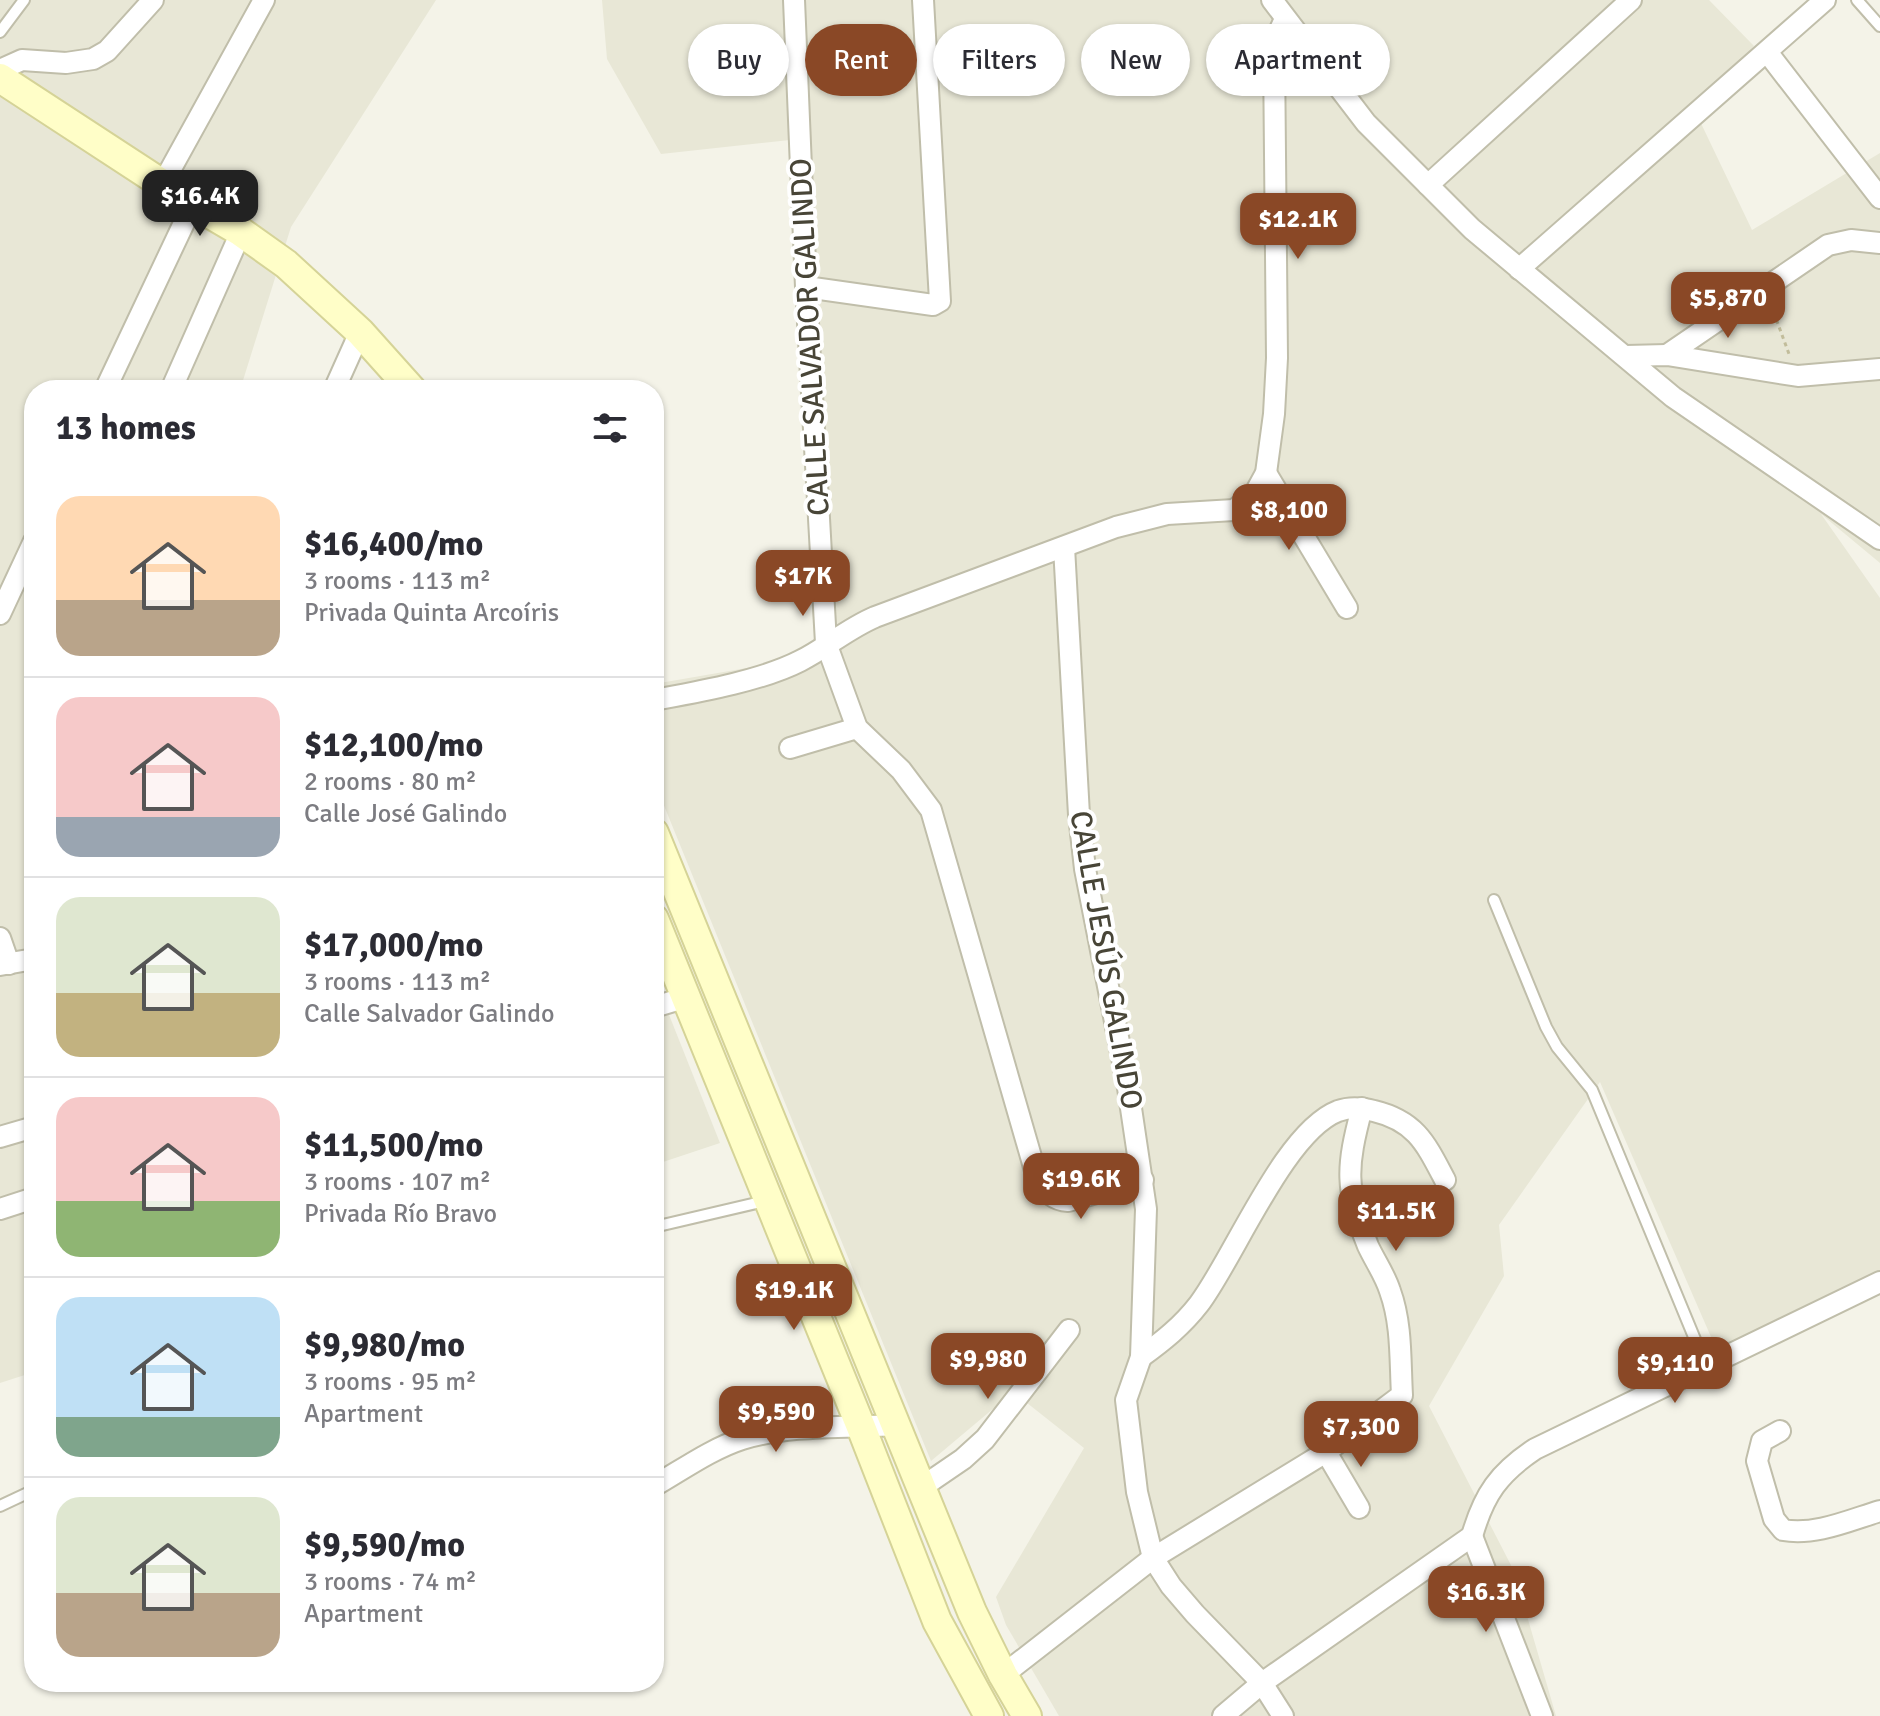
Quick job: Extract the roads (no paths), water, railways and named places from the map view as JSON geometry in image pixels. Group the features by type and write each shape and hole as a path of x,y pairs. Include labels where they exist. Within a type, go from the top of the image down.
{"main road":[{"path":"0,78 286,264 360,332 403,380"},
{"path":"664,857 972,1612 1027,1716"},
{"path":"664,950 861,1427 937,1621 989,1716"}],"street":[{"path":"0,70 22,60 66,63 93,59 107,51 153,0"},
{"path":"163,183 264,0"},
{"name":"CALLE SALVADOR GALINDO","path":"794,0 826,643 857,728 901,770 931,810 1038,1181 1048,1194 1068,1201 1143,1180"},
{"path":"806,287 933,305 940,301 923,0"},
{"path":"1272,0 1366,123 1472,229 1673,397 1880,539"},
{"path":"1428,185 1631,0"},
{"path":"1519,269 1825,0"},
{"path":"664,698 706,690 787,667 875,617 1138,520 1167,514 1234,510 1254,495 1266,473 1274,414 1277,358 1274,52 1285,19"},
{"path":"1767,52 1880,198"},
{"path":"110,380 193,204"},
{"path":"175,380 241,232"},
{"path":"1667,355 1840,240 1880,243"},
{"path":"338,380 360,332"},
{"path":"1626,356 1667,355 1798,376 1880,369"},
{"path":"1266,473 1347,608"},
{"name":"CALLE JESÚS GALINDO","path":"1064,547 1079,815 1085,869 1143,1180 1146,1239 1141,1357 1131,1382 1126,1415 1137,1492 1153,1558"},
{"path":"0,614 24,562"},
{"path":"790,748 857,728"},
{"path":"0,938 4,964 24,961"},
{"path":"1141,1357 1175,1333 1201,1302 1290,1154 1315,1126 1338,1111 1362,1108 1388,1114 1408,1124 1425,1141 1445,1180"},
{"path":"1003,1675 1153,1558 1326,1452 1402,1395 1400,1330 1396,1309 1351,1197 1350,1154 1362,1108"},
{"path":"0,1137 24,1130"},
{"path":"0,1209 24,1201"},
{"path":"1542,1716 1472,1536 1478,1513 1500,1476 1535,1449 1880,1282"},
{"path":"922,1487 963,1459 985,1439 1069,1330"},
{"path":"664,1481 740,1440 791,1429 898,1425"},
{"path":"1780,1431 1762,1441 1757,1461 1774,1519 1783,1530 1797,1533 1821,1529 1880,1511"},
{"path":"1326,1452 1359,1508"},
{"path":"1223,1716 1262,1683 1472,1536"},
{"path":"1153,1558 1189,1608 1262,1683 1283,1716"}],"lane":[{"path":"0,32 24,0"},
{"path":"1857,0 1880,26"},
{"path":"1494,900 1546,1027 1557,1047 1592,1090 1706,1366"},
{"path":"664,1226 767,1200"},
{"path":"0,1506 24,1495"}]}
